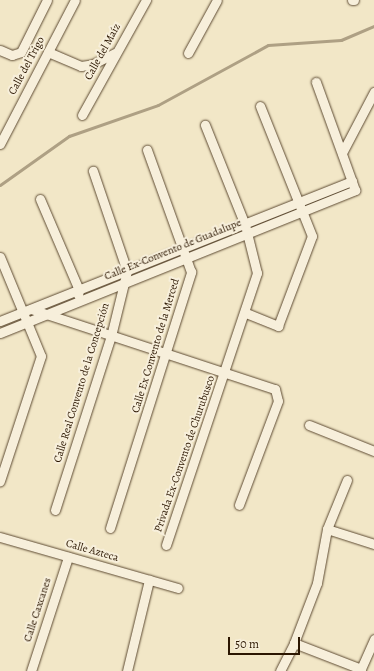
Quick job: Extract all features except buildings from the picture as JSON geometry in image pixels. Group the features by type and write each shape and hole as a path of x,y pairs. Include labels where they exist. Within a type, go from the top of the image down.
{"street":[{"path":"0,50 12,55 21,52 46,0"},
{"name":"Calle del Trigo","path":"0,144 75,0"},
{"name":"Calle del Maíz","path":"82,115 146,0"},
{"path":"188,53 217,0"},
{"path":"48,52 81,66 93,64 117,52"},
{"path":"316,82 352,181"},
{"path":"342,153 374,92"},
{"path":"246,313 278,326 312,236 260,106"},
{"name":"Privada Ex-Convento de Churubusco","path":"166,545 246,313 257,273 246,229 205,125"},
{"name":"Calle Ex Convento de la Merced","path":"110,528 168,353 191,272 147,150"},
{"path":"92,171 127,271"},
{"name":"Calle Ex-Convento de Guadalupe","path":"0,333 124,282 184,254 246,229 355,190 352,181 302,208"},
{"path":"40,199 80,290 77,301"},
{"name":"Calle Ex-Convento de Guadalupe","path":"0,321 127,271 184,254"},
{"path":"0,257 28,309 226,371 275,390 278,400 239,506"},
{"name":"Calle Real Convento de la Concepción","path":"56,510 111,336 127,271"},
{"path":"0,481 2,467 42,356 25,322 28,309"},
{"path":"309,425 374,451"},
{"path":"280,671 294,643 317,583 327,529 347,480"},
{"path":"327,529 374,544"},
{"name":"Calle Azteca","path":"0,537 178,588"},
{"name":"Calle Caxcanes","path":"31,671 68,557"},
{"path":"127,671 149,580"},
{"path":"294,643 361,670 374,640"}],"waterway":[{"path":"0,185 69,136 158,105 268,45 341,40 374,26"}]}
